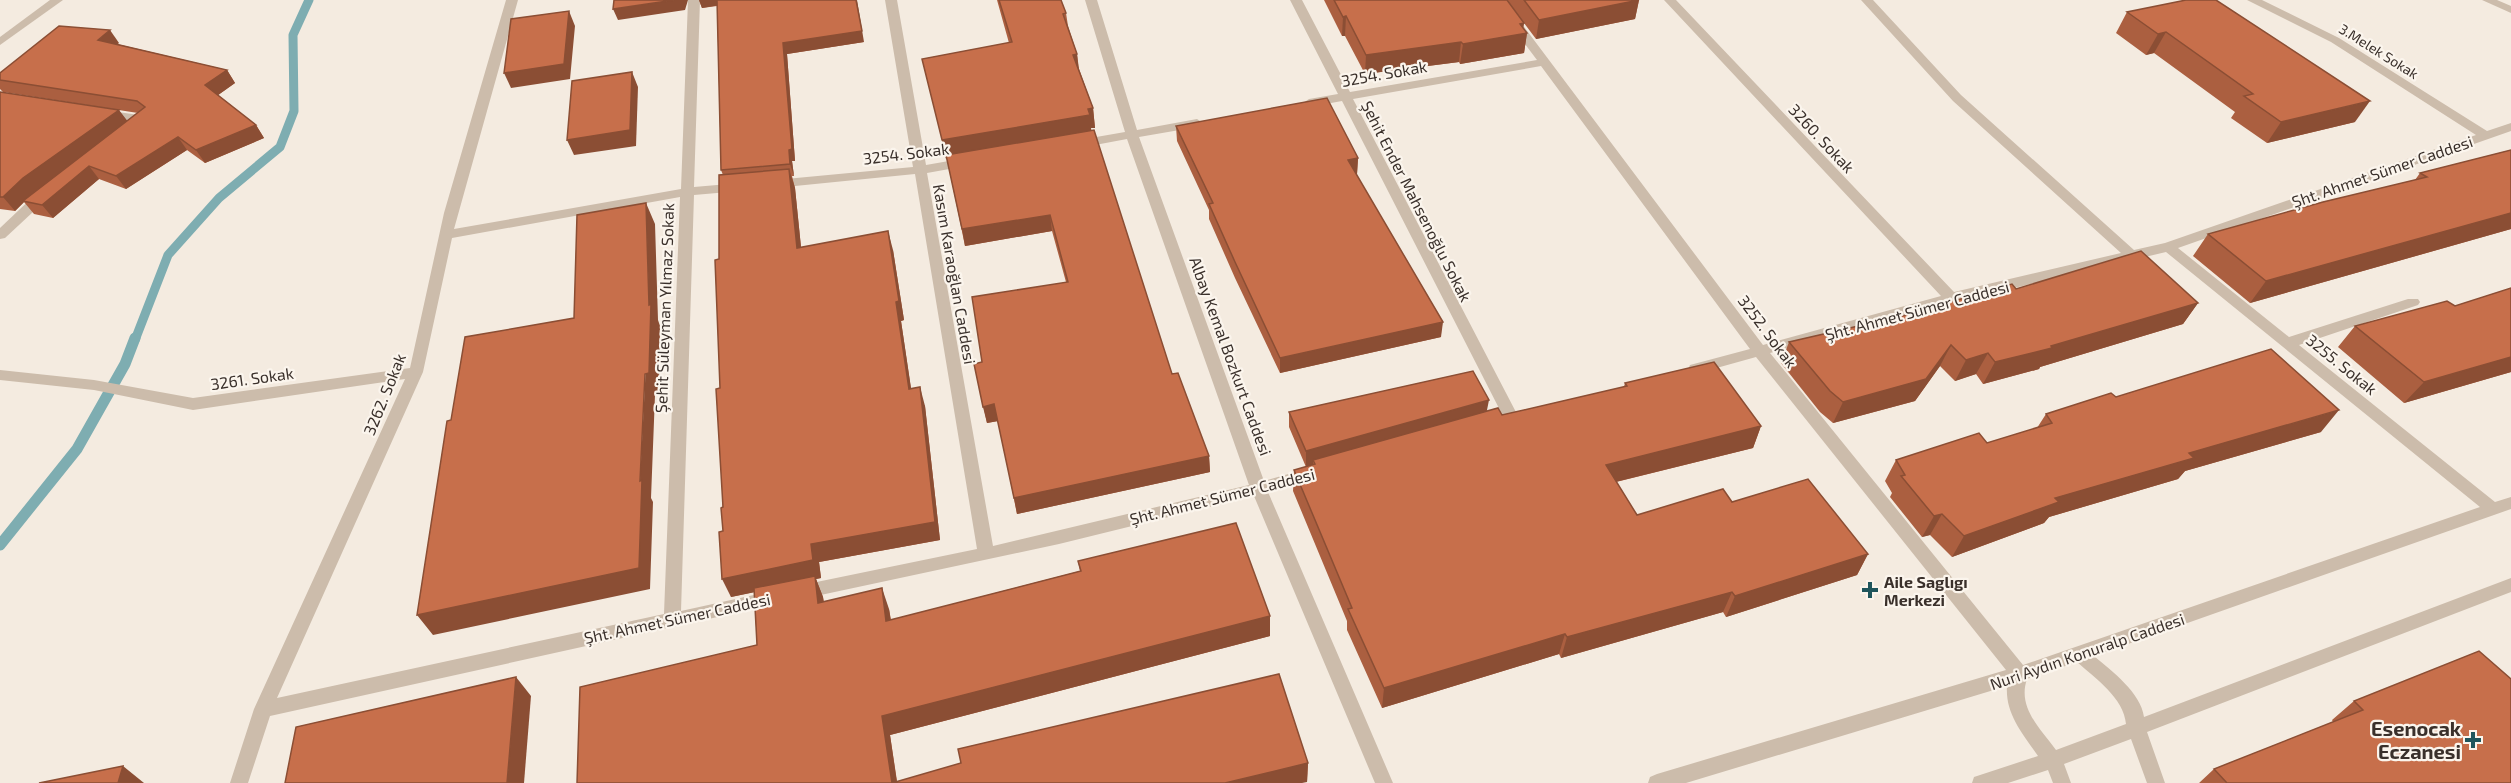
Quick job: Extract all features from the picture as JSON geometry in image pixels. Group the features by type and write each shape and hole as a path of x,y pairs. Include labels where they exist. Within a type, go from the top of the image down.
{"street":[{"path":"0,42 57,0"},
{"name":"3262. Sokak","path":"239,783 263,709 416,372 447,235 512,0"},
{"name":"Şehit Süleyman Yılmaz Sokak","path":"672,618 694,0"},
{"name":"Kasım Karaoğlan Caddesi","path":"891,0 986,554"},
{"name":"Albay Kemal Bozkurt Caddesi","path":"1091,0 1132,135 1259,489 1384,783"},
{"name":"Şehit Ender Mahsenoğlu Sokak","path":"1296,0 1510,416"},
{"name":"3252. Sokak","path":"1498,0 1761,353 2020,674"},
{"name":"3260. Sokak","path":"1670,0 1951,298"},
{"path":"1867,0 1957,98 2131,255"},
{"name":"3.Melek Sokak","path":"2253,0 2335,40 2485,135"},
{"path":"2488,0 2511,10"},
{"name":"3254. Sokak","path":"1297,105 1545,62"},
{"path":"90,111 146,120 127,134"},
{"path":"1065,146 1215,120"},
{"name":"Şht. Ahmet Sümer Caddesi","path":"1681,373 1761,353 1951,298 2168,247 2511,127"},
{"name":"3254. Sokak","path":"447,235 686,192 919,170 975,161"},
{"path":"0,235 51,190"},
{"name":"3255. Sokak","path":"2168,247 2494,510"},
{"path":"2288,343 2413,302"},
{"name":"3261. Sokak","path":"0,375 94,385 194,404 416,372"},
{"name":"Şht. Ahmet Sümer Caddesi","path":"263,709 672,618 986,554 1259,489 1328,469"},
{"name":"Nuri Aydın Konuralp Caddesi","path":"1657,783 2020,674 2494,510 2511,502"},
{"path":"1982,783 2052,760 2511,585"},
{"path":"2080,654 2110,681 2134,709 2136,728 2157,783"},
{"path":"2020,674 2014,686 2016,709 2052,760 2062,783"}],"building":[{"path":"614,0 674,0 613,9"},
{"path":"717,0 856,0 862,31 783,43 792,149 789,150 790,164 721,170"},
{"path":"999,0 1061,0 1066,13 1063,14 1077,54 1073,55 1093,108 1088,109 1090,115 942,140 922,59 1012,42"},
{"path":"1334,0 1507,0 1524,23 1520,24 1527,33 1463,44 1461,42 1366,55 1346,16 1343,17"},
{"path":"1524,0 1639,0 1539,20"},
{"path":"2186,0 2216,0 2370,101 2281,122 2244,96 2253,94 2166,32 2158,34 2127,12"},
{"path":"569,11 564,64 504,73 511,19"},
{"path":"59,26 110,30 98,40 227,70 205,85 256,125 196,150 178,137 116,176 89,166 42,205 23,201 145,107 137,101 0,80 0,73"},
{"path":"632,72 630,130 567,140 572,81"},
{"path":"0,92 119,110 0,197"},
{"path":"1327,98 1358,158 1348,160 1443,322 1280,358 1209,204 1213,203 1176,126"},
{"path":"1094,130 1172,374 1178,373 1209,456 1014,498 994,404 983,407 974,364 982,362 972,297 1068,282 1050,215 962,229 946,155"},
{"path":"2511,150 2511,213 2266,281 2208,234 2323,202 2427,177 2420,173"},
{"path":"789,169 797,248 888,231 909,389 920,387 935,522 811,544 813,560 722,579 719,532 723,531 721,508 723,507 716,389 720,388 715,260 719,259 719,175"},
{"path":"646,203 649,305 651,304 649,373 645,374 640,481 642,480 639,568 417,615 447,421 451,420 465,337 574,318 577,215"},
{"path":"2141,251 2198,303 2051,346 2052,348 1995,362 1988,353 1966,360 1951,345 1926,379 1843,402 1830,391 1789,342 1906,315 2012,284 2016,289"},
{"path":"2511,288 2511,357 2424,382 2355,326 2447,301 2455,306"},
{"path":"2271,349 2339,410 2189,453 2194,458 2055,498 2059,502 1964,536 1942,514 1934,516 1901,476 1905,475 1896,460 1979,433 1987,443 2052,423 2046,414 2111,393 2116,397"},
{"path":"1714,362 1761,426 1606,465 1637,515 1723,489 1732,502 1808,479 1868,554 1735,596 1732,592 1567,637 1565,634 1384,688 1348,609 1352,608 1294,470 1315,464 1313,460 1498,408 1502,415 1627,386 1625,383"},
{"path":"1473,371 1489,400 1306,451 1289,412"},
{"path":"1236,523 1270,616 882,716 892,783 577,783 580,687 757,645 754,588 815,576 818,603 882,588 886,621 1081,571 1078,561"},
{"path":"2479,651 2511,679 2511,783 2227,783 2214,769 2363,710 2354,701"},
{"path":"1279,674 1308,763 1225,783 892,783 961,763 958,749"},
{"path":"516,677 507,783 285,783 296,727"},
{"path":"123,766 118,783 39,783"}],"waterway":[{"path":"135,340 168,255 219,198 280,147 294,111 293,35 309,0"},
{"path":"0,545 77,449 125,364 135,338"}],"place":[{"name":"Aile Saglıgı Merkezi","path":"1870,590"},
{"name":"Esenocak Eczanesi","path":"2473,740"}]}
